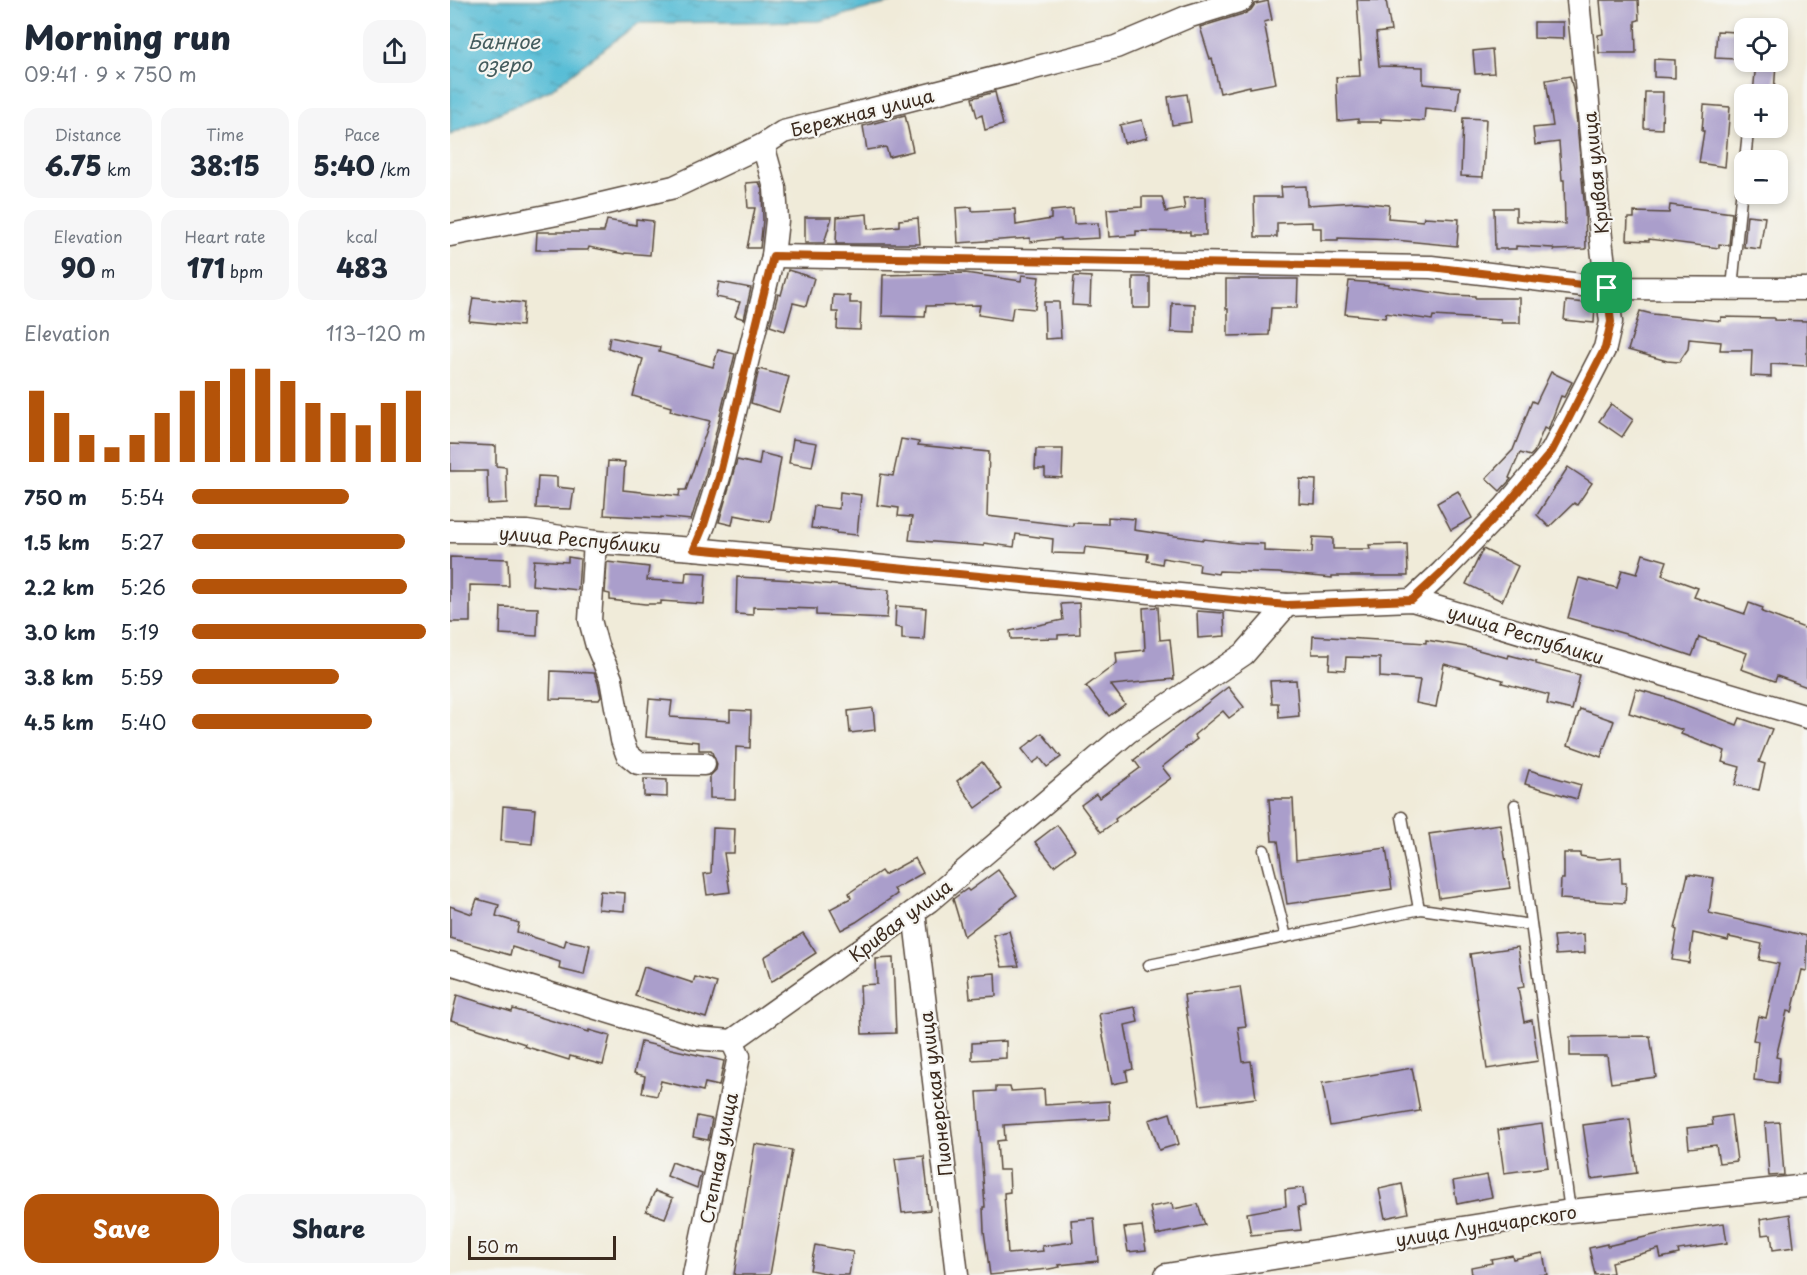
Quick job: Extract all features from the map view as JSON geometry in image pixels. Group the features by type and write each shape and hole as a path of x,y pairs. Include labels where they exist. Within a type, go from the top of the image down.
{"street":[{"name":"Бережная улица","path":"450,235 572,211 674,187 764,145 783,132 1116,47 1187,17 1242,0"},
{"name":"Кривая улица","path":"1412,600 1504,508 1552,451 1605,348 1611,322 1578,0"},
{"path":"694,549 719,477 773,256 777,220 775,188 764,145"},
{"path":"773,256 1431,267 1607,288 1807,289"},
{"name":"улица Республики","path":"450,531 527,532 594,542 694,549 1287,605 1412,600 1807,717"},
{"path":"594,542 590,620 597,646 611,679 622,740 627,754 638,762 704,764"},
{"name":"Кривая улица","path":"732,1041 939,893 1128,732 1244,654 1287,605"},
{"name":"Пионерская улица","path":"914,912 957,1275"},
{"path":"450,963 694,1038 732,1041"},
{"name":"Степная улица","path":"694,1275 739,1056 732,1041"},
{"name":"улица Луначарского","path":"1166,1275 1570,1211 1807,1185"}],"lane":[{"path":"1732,288 1740,204"},
{"path":"1515,805 1570,1211"},
{"path":"1402,818 1419,909"},
{"path":"1264,850 1286,937"},
{"path":"1149,965 1419,909 1531,924"}],"water":[{"name":"Банное озеро","path":"450,0 901,0 819,21 638,23 550,90 450,135"}],"building":[{"path":"1357,0 1386,0 1391,31 1376,33 1379,66 1423,67 1423,84 1460,87 1457,111 1425,108 1424,121 1381,119 1381,122 1358,122 1358,119 1338,121 1336,77 1360,76"},
{"path":"1600,0 1638,0 1639,20 1635,21 1636,53 1599,53 1598,35 1603,34"},
{"path":"1268,1 1272,20 1264,22 1276,83 1220,93 1212,58 1210,59 1200,27 1246,13 1255,4"},
{"path":"1534,22 1563,22 1563,39 1534,38"},
{"path":"1717,31 1734,32 1734,59 1715,58"},
{"path":"1492,49 1494,73 1475,74 1473,51"},
{"path":"1654,59 1675,60 1675,78 1654,77"},
{"path":"1755,72 1775,72 1775,84 1754,84"},
{"path":"1570,76 1574,94 1585,211 1586,249 1554,250 1553,248 1516,246 1516,249 1495,249 1494,208 1516,208 1516,221 1565,224 1564,180 1562,180 1559,142 1535,145 1533,128 1553,126 1546,80"},
{"path":"995,92 1003,125 985,130 982,115 977,117 972,98"},
{"path":"1645,92 1663,92 1662,129 1644,128"},
{"path":"1187,94 1191,122 1172,125 1168,97"},
{"path":"1704,105 1730,107 1725,167 1699,163 1704,131 1702,131"},
{"path":"905,115 913,151 889,157 886,147 867,150 863,126"},
{"path":"1463,118 1486,119 1483,177 1461,176"},
{"path":"1142,120 1147,138 1124,143 1120,125"},
{"path":"759,182 762,190 763,220 760,248 747,248 755,208 748,208 746,183"},
{"path":"1306,186 1307,205 1357,202 1389,205 1388,218 1423,221 1424,217 1459,219 1457,246 1395,240 1338,238 1338,240 1321,240 1321,228 1312,228 1312,222 1277,223 1277,237 1255,237 1254,197 1282,197 1281,187"},
{"path":"1142,197 1162,197 1166,212 1185,209 1183,198 1205,197 1206,235 1190,235 1190,232 1136,231 1136,235 1109,237 1107,209 1142,207"},
{"path":"1670,205 1732,213 1729,245 1719,244 1719,248 1649,239 1649,241 1627,240 1628,218 1634,218 1634,212 1669,213"},
{"path":"972,207 972,211 1015,209 1016,225 1051,219 1051,211 1073,209 1074,224 1098,223 1099,238 1061,240 1061,238 1030,242 1030,238 958,243 956,208"},
{"path":"867,214 868,229 899,226 899,220 918,218 920,244 836,244 837,217"},
{"path":"1747,215 1765,217 1760,249 1744,247"},
{"path":"805,217 832,217 824,243 805,243"},
{"path":"636,219 653,221 650,255 624,254 589,247 588,250 536,250 537,232 604,232 607,220 636,225"},
{"path":"788,270 814,278 806,306 793,303 785,331 770,326 778,294 781,295"},
{"path":"965,273 1021,281 1022,275 1039,277 1035,309 1013,307 1011,320 978,315 980,305 926,306 925,317 882,316 883,275"},
{"path":"1074,276 1091,277 1090,306 1072,305"},
{"path":"1133,277 1150,277 1150,308 1133,308"},
{"path":"1226,279 1298,279 1297,308 1271,308 1269,335 1228,336"},
{"path":"1349,281 1389,284 1388,286 1475,296 1475,298 1520,298 1520,323 1433,316 1432,320 1386,313 1385,318 1345,314"},
{"path":"719,282 751,288 744,319 735,316 740,302 716,297"},
{"path":"833,295 850,296 850,303 861,303 860,330 837,329 838,312 832,312"},
{"path":"473,298 524,303 522,326 469,321"},
{"path":"1566,301 1595,304 1594,323 1564,320"},
{"path":"1044,302 1059,302 1061,338 1045,339"},
{"path":"1172,303 1195,304 1195,333 1171,332"},
{"path":"1640,311 1721,321 1721,317 1807,321 1807,366 1771,364 1771,377 1751,376 1752,350 1720,350 1721,342 1689,339 1688,349 1679,362 1628,350"},
{"path":"610,337 660,347 659,352 713,367 718,350 735,354 706,473 691,520 604,515 608,461 625,462 623,490 679,496 680,490 686,490 710,421 670,411 671,407 633,396 643,359 608,348"},
{"path":"759,369 789,377 779,412 751,403"},
{"path":"1551,372 1572,382 1564,397 1561,396 1548,430 1544,428 1534,452 1530,456 1520,453 1509,478 1511,479 1500,491 1486,478 1513,450 1532,401 1536,403"},
{"path":"1611,404 1633,420 1622,437 1599,421"},
{"path":"793,439 817,443 812,467 789,463"},
{"path":"901,439 919,442 918,445 989,452 987,516 1073,526 1073,523 1108,524 1108,517 1135,519 1134,530 1203,540 1264,544 1264,551 1312,553 1313,537 1333,538 1333,549 1370,549 1369,545 1407,544 1408,576 1332,576 1332,578 1219,571 1218,574 1199,571 1200,564 1163,558 1162,564 1147,561 1148,554 1085,547 1084,554 1052,553 1053,539 1016,534 1014,547 984,543 984,546 909,540 912,517 898,516 899,508 877,505 881,474 893,476"},
{"path":"450,444 496,446 496,466 506,467 507,503 488,504 487,471 450,471"},
{"path":"1036,449 1063,449 1062,478 1045,477 1045,469 1035,469"},
{"path":"761,453 781,458 770,522 734,515 732,525 719,522 737,460 759,465"},
{"path":"1568,467 1592,483 1577,505 1574,503 1549,527 1537,515"},
{"path":"538,476 557,477 557,487 574,489 571,509 536,508"},
{"path":"1300,479 1316,480 1315,504 1299,503"},
{"path":"1458,491 1472,518 1451,530 1437,503"},
{"path":"840,492 861,495 857,535 811,528 814,506 839,509"},
{"path":"1483,549 1518,566 1502,601 1466,584"},
{"path":"1643,554 1667,561 1662,575 1698,588 1694,597 1745,614 1749,603 1763,608 1762,612 1807,629 1807,687 1777,676 1775,681 1741,669 1747,653 1699,637 1692,656 1568,618 1579,578 1617,588 1622,570 1637,574"},
{"path":"450,557 508,559 509,586 470,585 470,622 450,622"},
{"path":"568,557 580,559 578,590 532,585 534,560 568,562"},
{"path":"607,562 649,567 647,580 685,582 686,572 706,573 704,604 661,601 661,604 645,604 610,600 610,594 605,593"},
{"path":"737,577 889,590 887,618 816,615 816,609 753,607 753,615 736,614"},
{"path":"1079,603 1080,634 1058,635 1058,638 1011,639 1010,631 1063,620 1061,604"},
{"path":"896,606 926,608 924,640 902,639 902,628 895,627"},
{"path":"501,607 538,608 537,636 500,634"},
{"path":"1158,607 1160,640 1170,639 1174,679 1111,685 1125,704 1109,716 1085,687 1117,663 1116,653 1145,650 1143,608"},
{"path":"1197,611 1224,613 1225,636 1198,638"},
{"path":"1313,636 1426,643 1426,640 1467,647 1508,658 1509,655 1580,675 1572,710 1547,704 1549,695 1444,664 1436,707 1416,703 1420,680 1380,677 1380,658 1346,657 1345,670 1329,669 1330,654 1312,654"},
{"path":"551,671 594,673 601,697 599,700 550,699"},
{"path":"1296,680 1299,716 1279,718 1278,703 1272,703 1270,681"},
{"path":"1228,687 1244,707 1229,718 1223,711 1194,735 1197,739 1162,767 1171,778 1101,832 1081,805 1096,794 1099,798 1140,768 1134,760"},
{"path":"1636,689 1664,697 1737,725 1740,718 1772,729 1759,762 1765,764 1759,790 1735,785 1740,767 1722,762 1725,751 1681,734 1683,730 1629,713"},
{"path":"649,699 672,701 670,717 730,721 730,710 751,711 750,748 736,747 735,799 710,798 710,776 716,770 717,764 711,750 699,750 699,742 646,737"},
{"path":"873,708 875,730 850,733 848,711"},
{"path":"1580,709 1614,721 1601,757 1568,745"},
{"path":"1042,733 1061,757 1047,767 1040,758 1033,763 1022,749"},
{"path":"982,762 1002,789 976,808 957,781"},
{"path":"1529,770 1581,785 1577,799 1525,784"},
{"path":"644,779 667,780 667,797 644,796"},
{"path":"1269,799 1293,799 1296,860 1386,848 1392,889 1287,904 1278,841 1272,841"},
{"path":"503,806 535,809 532,844 501,841"},
{"path":"1500,824 1510,888 1439,898 1429,834"},
{"path":"1057,825 1075,850 1054,866 1035,842"},
{"path":"713,828 735,829 734,853 724,853 730,892 707,895 704,874 711,873"},
{"path":"1564,853 1580,853 1580,856 1599,859 1621,857 1622,883 1626,883 1625,903 1560,899 1561,879 1564,879"},
{"path":"915,858 923,873 894,889 897,894 841,930 830,909 851,898 849,893 881,871 884,875"},
{"path":"998,870 1017,895 964,936 953,899 967,889 969,891"},
{"path":"1688,874 1714,878 1709,913 1807,936 1807,971 1802,970 1792,1012 1787,1011 1776,1057 1780,1058 1778,1083 1754,1080 1758,1041 1753,1040 1758,1016 1766,1018 1779,964 1759,960 1762,944 1729,937 1728,941 1693,933 1689,963 1672,960 1677,930 1675,929"},
{"path":"600,891 625,893 624,911 598,909"},
{"path":"477,899 499,905 496,916 519,923 517,932 564,947 566,940 590,945 584,975 559,969 560,962 512,947 510,955 450,938 450,906 472,914"},
{"path":"1009,931 1019,966 1002,967 993,935"},
{"path":"803,933 816,953 771,982 764,957"},
{"path":"1584,934 1585,953 1556,955 1554,936"},
{"path":"1518,947 1524,987 1518,988 1524,1022 1532,1020 1538,1061 1487,1069 1470,954"},
{"path":"893,958 896,1033 862,1034 860,985 877,984 876,959"},
{"path":"644,967 693,983 695,977 717,983 706,1018 635,996"},
{"path":"995,973 996,996 970,998 968,975"},
{"path":"1240,987 1246,1026 1238,1027 1243,1062 1251,1061 1256,1098 1200,1105 1184,995"},
{"path":"457,995 512,1012 513,1009 610,1036 603,1065 570,1056 569,1060 451,1020"},
{"path":"1135,1007 1138,1022 1125,1025 1133,1069 1126,1071 1128,1081 1112,1084 1099,1014"},
{"path":"1650,1036 1656,1077 1611,1083 1607,1056 1570,1056 1570,1037"},
{"path":"1006,1041 1006,1058 972,1060 972,1043"},
{"path":"641,1042 724,1061 719,1086 705,1083 703,1091 661,1081 657,1096 642,1093 645,1076 634,1073"},
{"path":"1412,1068 1420,1111 1330,1126 1322,1083"},
{"path":"996,1087 1010,1087 1011,1091 1044,1089 1045,1105 1109,1101 1110,1119 1004,1125 1005,1140 997,1141 999,1170 1009,1170 1010,1192 1004,1193 1008,1254 1043,1251 1042,1246 1073,1242 1071,1220 1094,1218 1098,1261 990,1275 984,1231 983,1207 985,1207 977,1092 996,1091"},
{"path":"1170,1113 1179,1144 1159,1150 1149,1120"},
{"path":"1731,1115 1737,1161 1719,1163 1716,1145 1689,1148 1687,1128 1713,1125 1712,1118"},
{"path":"697,1116 712,1119 708,1140 693,1137"},
{"path":"1630,1119 1637,1173 1591,1179 1583,1125"},
{"path":"1780,1122 1784,1175 1769,1176 1765,1123"},
{"path":"1542,1124 1548,1167 1504,1173 1498,1130"},
{"path":"755,1144 792,1150 770,1275 734,1275"},
{"path":"924,1156 930,1210 902,1213 895,1159"},
{"path":"672,1162 701,1173 697,1188 667,1176"},
{"path":"1487,1175 1492,1197 1457,1204 1453,1181"},
{"path":"1402,1184 1408,1213 1385,1218 1379,1189"},
{"path":"1303,1188 1305,1206 1298,1207 1301,1230 1251,1235 1247,1213 1286,1206 1285,1190"},
{"path":"655,1191 673,1198 665,1218 646,1211"},
{"path":"1172,1203 1173,1209 1198,1204 1205,1225 1156,1235 1150,1207"},
{"path":"1790,1214 1794,1247 1773,1250 1771,1234 1762,1235 1760,1219"},
{"path":"1724,1223 1727,1243 1678,1250 1679,1254 1661,1258 1659,1249 1611,1262 1613,1273 1595,1275 1589,1248 1675,1230"},
{"path":"1142,1226 1146,1250 1128,1252 1124,1228"},
{"path":"815,1245 853,1252 849,1275 810,1270"},
{"path":"1543,1253 1547,1275 1472,1275 1471,1267 1492,1263 1491,1259 1512,1255 1513,1259"}],"route":[{"path":"773,256 1431,267 1607,288 1611,322 1605,348 1552,451 1504,508 1412,600 1287,605 694,549 719,477 773,256"}]}
